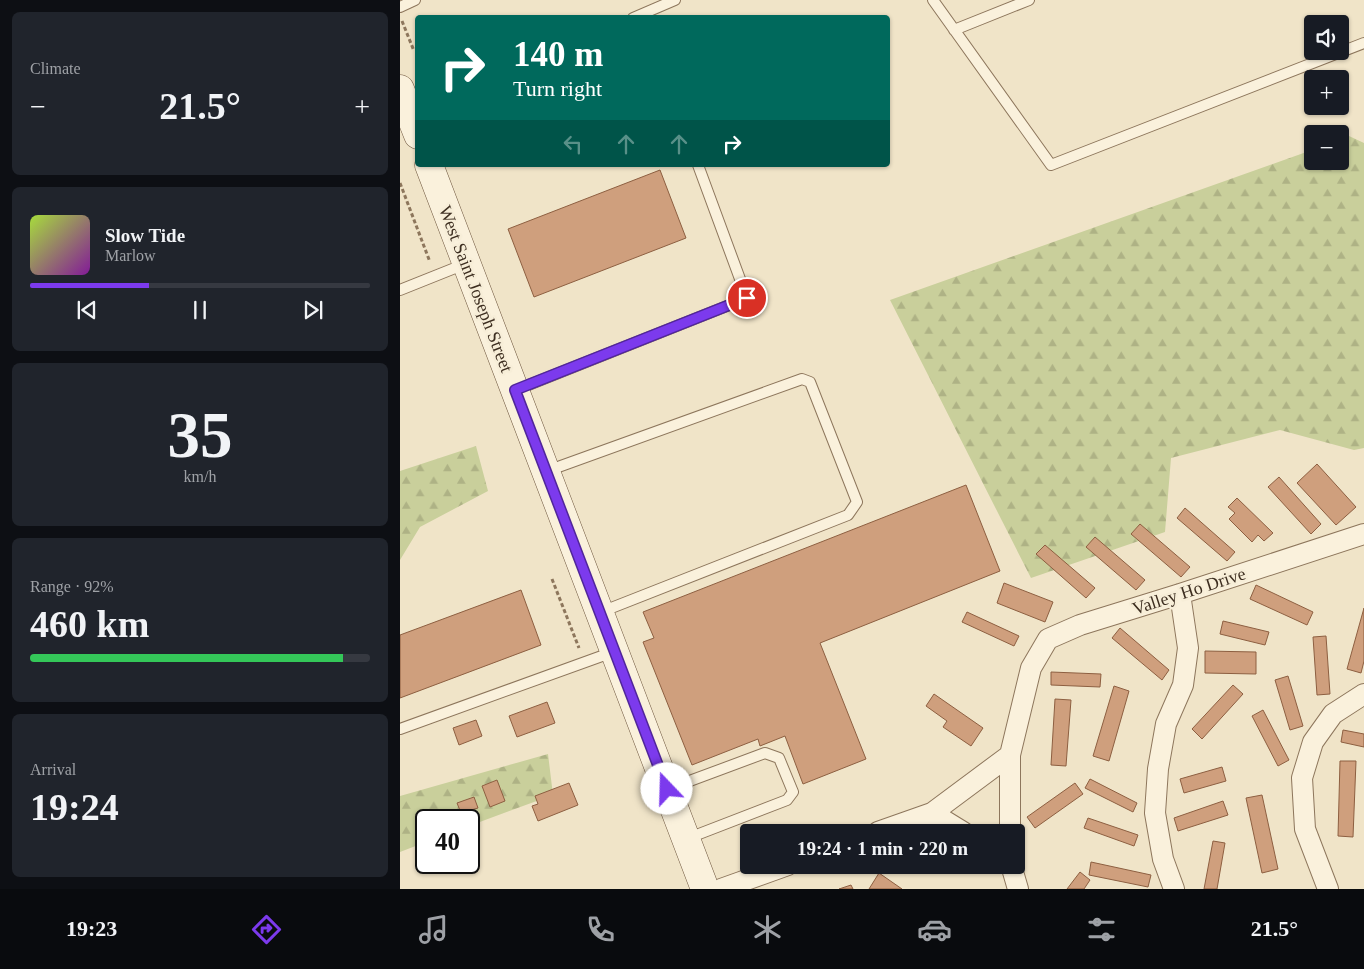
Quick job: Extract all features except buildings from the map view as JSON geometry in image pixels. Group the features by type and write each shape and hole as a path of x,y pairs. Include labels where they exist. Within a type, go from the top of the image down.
{"street":[{"name":"West Saint Joseph Street","path":"430,167 705,889"},
{"name":"Valley Ho Drive","path":"1010,824 1010,755 1031,668 1048,639 1080,625 1364,534"},
{"path":"1174,889 1163,859 1155,813 1158,769 1166,724 1183,685 1188,648 1180,594"},
{"path":"1328,889 1306,829 1302,778 1313,742 1333,714 1364,694"},
{"path":"901,824 932,813 1010,755"},
{"path":"932,813 950,824"},
{"path":"721,889 763,874"},
{"path":"1014,874 1018,889"}],"lane":[{"path":"400,7 415,0"},
{"path":"640,15 675,0"},
{"path":"932,0 1051,165 1364,43"},
{"path":"954,30 1029,0"},
{"path":"515,390 747,298 699,167"},
{"path":"400,290 466,263"},
{"path":"546,472 802,379 810,382 857,502 848,515 839,519 599,612"},
{"path":"400,729 614,651"},
{"path":"667,789 765,753 779,758 793,792 787,800 686,839"}],"path":[{"path":"400,16 414,51"},
{"path":"400,183 436,276"},
{"path":"552,579 584,662"}],"green space":[{"path":"1349,136 1364,143 1364,448 1354,450 1280,430 1171,458 1165,532 1031,578 890,300 1304,153 1304,170 1349,170"},
{"path":"476,446 488,491 420,527 400,560 400,471"},
{"path":"548,754 553,795 480,822 480,809 415,809 415,846 400,852 400,796"}],"route":[{"path":"667,789 515,390 747,298"}]}
